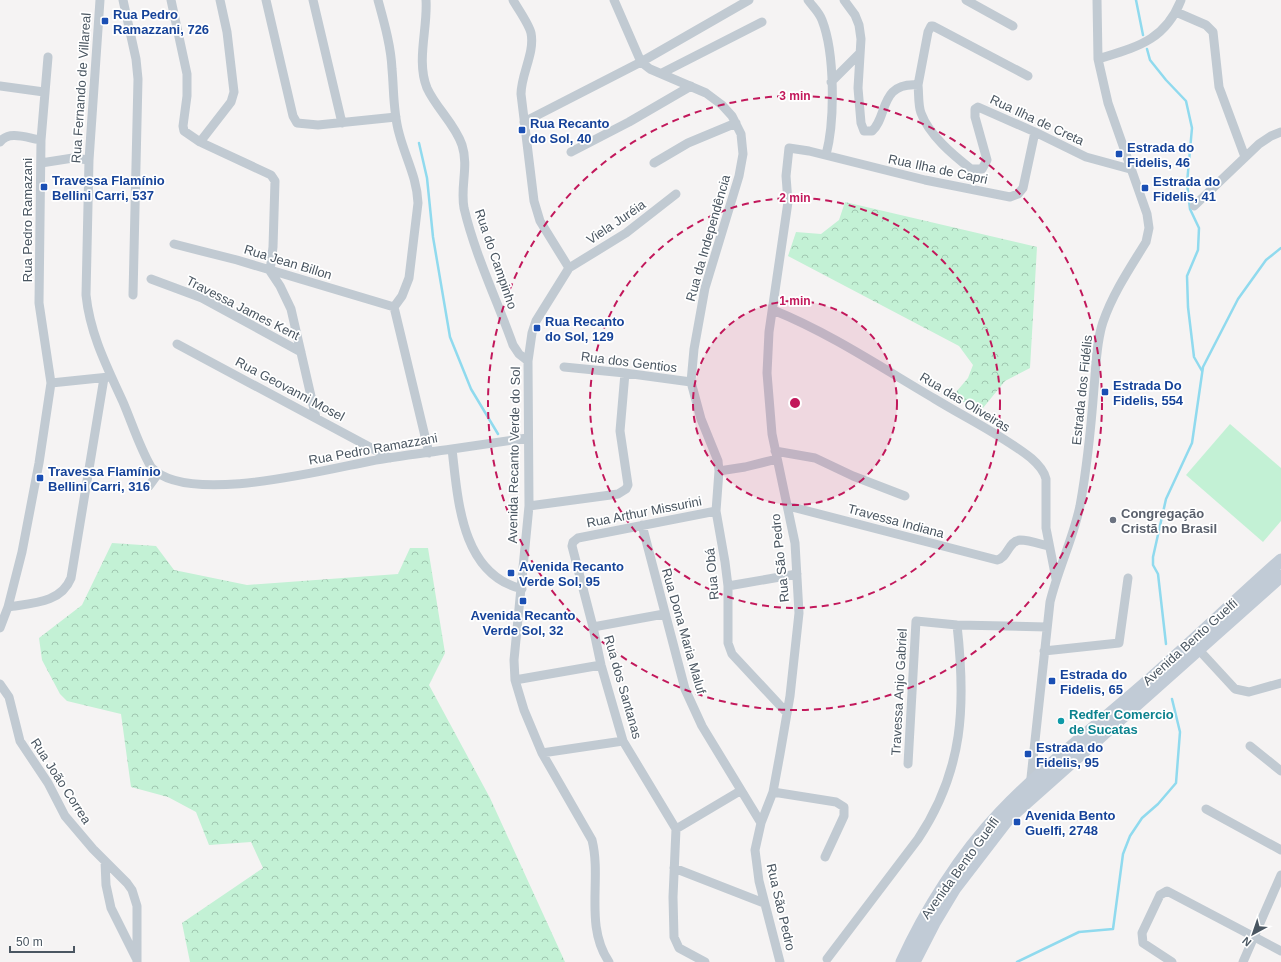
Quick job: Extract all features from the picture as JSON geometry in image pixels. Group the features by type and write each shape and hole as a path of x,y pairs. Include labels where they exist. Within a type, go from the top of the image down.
{"main road":[{"name":"Avenida Bento Guelfi","path":"1149,687 1174,657 1281,560"},
{"name":"Avenida Bento Guelfi","path":"902,962 922,922 945,885 999,814 1032,789 1149,687 1174,671 1199,650 1281,576"},
{"name":"Avenida Bento Guelfi","path":"914,962 934,923 955,888 1032,789"}],"street":[{"name":"Rua Fernando de Villareal","path":"100,0 89,160 87,308 91,329 107,377 146,458 157,475"},
{"path":"123,0 136,59 138,79 133,295"},
{"path":"171,0 187,74 188,92 183,126 189,135 200,142 273,178 276,186 270,271 280,286 291,309 316,418"},
{"path":"200,142 232,102 234,92 227,32 220,0"},
{"path":"266,0 294,120 301,125 342,123 396,117"},
{"path":"313,0 342,123"},
{"path":"378,0 385,26 392,68 399,134 415,178 418,203 409,278 402,296 394,308 429,453"},
{"name":"Rua do Campinho","path":"426,0 423,61 427,86 434,101 458,136 462,145 466,167 463,199 469,223 513,345 519,354 528,361"},
{"path":"513,0 531,31 531,48 521,84 524,122 534,201 540,221 568,268"},
{"path":"614,0 640,62"},
{"path":"524,122 640,62 749,0"},
{"path":"808,0 817,11 823,23 831,69 830,140 826,155"},
{"path":"844,0 855,15 859,25 861,39 858,88 861,123 864,131 872,131 876,127 889,96 906,86 918,85 928,32 931,26 1028,76"},
{"path":"966,0 1013,26"},
{"name":"Estrada dos Fidélis","path":"1032,789 1044,651 1050,602 1056,579 1074,533 1081,499 1088,461 1096,370 1102,324 1120,282 1149,235 1147,214 1108,103 1098,59 1097,0"},
{"path":"1098,59 1144,42 1161,32 1170,23 1181,0"},
{"path":"1176,12 1206,25 1213,32 1219,87 1245,157"},
{"path":"662,74 762,22"},
{"path":"831,82 859,54"},
{"name":"Rua Pedro Ramazani","path":"0,628 8,607 22,552 36,478 51,383 39,303 41,140 48,57"},
{"name":"Rua da Independência","path":"640,62 662,74 706,93 722,105 736,123 741,134 742,154 739,176 705,288 694,349 691,382 701,419 716,457 719,471"},
{"name":"Rua Ilha de Creta","path":"918,85 921,112 925,122 940,140 971,169 982,169 987,160 974,111 976,107 980,107 1086,157 1130,169"},
{"path":"0,86 44,92"},
{"path":"571,152 629,122 691,86"},
{"path":"654,163 688,143 736,123"},
{"name":"Rua Ilha de Capri","path":"789,148 826,155 925,180 1014,197 1023,188 1035,132"},
{"path":"1194,206 1227,176 1245,157 1271,136 1281,132"},
{"path":"0,142 4,137 10,135 41,140"},
{"name":"Rua São Pedro","path":"780,962 764,903 755,850 761,823 773,792 787,713 798,613 797,574 788,506 776,455 767,373 769,332 788,202 786,176 789,148"},
{"path":"41,163 72,158 89,160"},
{"name":"Viela Juréia","path":"568,268 626,233 676,194"},
{"name":"Rua Jean Billon","path":"174,244 237,260 394,308"},
{"name":"Avenida Recanto Verde do Sol","path":"568,268 536,321 532,333 528,361 527,438 529,506 514,660 515,680 524,710 542,753 592,840 595,852 594,898 596,924 599,939 609,962"},
{"name":"Travessa James Kent","path":"152,279 202,298 300,352"},
{"name":"Rua das Oliveiras","path":"772,310 800,321 836,341 988,430 1030,457 1044,472 1046,479 1046,528 1048,546 1056,579"},
{"name":"Rua Geovanni Mosel","path":"177,344 390,458"},
{"name":"Rua dos Gentios","path":"564,367 625,372 691,382"},
{"path":"529,506 618,494 626,489 628,485 620,431 625,372"},
{"path":"8,607 48,600 64,591 71,578 107,377 51,383"},
{"path":"452,449 527,438"},
{"name":"Rua Pedro Ramazzani","path":"157,475 169,480 184,482 239,485 390,458 452,449 460,511 472,548 482,564 496,577 512,587 522,589"},
{"path":"719,471 745,467 776,455 815,458 853,476 905,496"},
{"name":"Rua Obá","path":"719,471 716,511 728,586 728,643 732,654 787,713"},
{"path":"149,486 157,475"},
{"name":"Travessa Indiana","path":"788,506 997,560 1002,558 1011,545 1020,540 1048,546"},
{"name":"Rua Arthur Missurini","path":"578,538 642,524 716,511"},
{"name":"Rua Dona Maria Maluf","path":"642,524 684,689 702,726 740,791 761,823"},
{"name":"Rua dos Santanas","path":"578,538 573,542 572,546 593,626 601,665 623,741 676,829"},
{"path":"728,586 797,574"},
{"path":"1044,651 1119,643 1128,578"},
{"path":"593,626 664,614"},
{"name":"Travessa Anjo Gabriel","path":"908,764 916,621 957,625"},
{"path":"827,959 925,828 948,782 960,725 961,668 957,625 1047,627"},
{"path":"1199,650 1235,689 1249,692 1281,683"},
{"path":"515,680 601,665"},
{"name":"Rua João Correa","path":"0,684 9,697 18,734 24,750 48,783 65,816 93,849 127,883 135,898 137,906 137,962"},
{"path":"542,753 623,741"},
{"path":"1250,746 1281,770"},
{"path":"705,962 679,948 674,937 674,868 676,829 740,791"},
{"path":"773,792 836,802 844,806 844,816 825,857"},
{"path":"1206,809 1281,850"},
{"name":"Rua João Correa","path":"105,861 106,885 111,908 137,962"},
{"path":"674,868 764,903"},
{"path":"1243,962 1281,874"},
{"path":"1172,962 1143,943 1142,933 1160,895 1168,891 1281,951"}],"green space":[{"path":"845,202 1037,247 1030,368 1005,381 983,408 951,398 968,378 973,365 959,346 788,256 796,232 821,234 839,220"},
{"path":"1230,424 1281,468 1281,521 1263,542 1186,475"},
{"path":"112,543 156,546 174,570 247,585 398,574 410,548 428,548 445,653 429,685 490,798 565,962 190,962 182,923 263,868 251,842 209,845 196,812 168,797 131,787 121,714 67,701 60,694 42,660 39,638 82,605"}],"waterway":[{"path":"1136,0 1143,35"},
{"path":"1147,49 1150,60 1186,101 1192,128 1187,183 1190,209 1199,228 1198,250 1187,276 1188,307 1194,357 1202,371"},
{"path":"419,143 427,178 433,237 450,337 471,389 498,434"},
{"path":"1166,644 1158,574 1153,565 1153,557 1166,499 1192,443 1203,367 1238,299 1266,260 1281,248"},
{"path":"1017,962 1079,932 1113,929 1123,854 1130,836 1142,818 1158,804 1176,783 1180,732 1172,699"}],"place":[{"name":"Rua Pedro Ramazzani, 726","path":"105,21"},
{"name":"Rua Recanto do Sol, 40","path":"522,130"},
{"name":"Estrada do Fidelis, 46","path":"1119,154"},
{"name":"Travessa Flamínio Bellini Carri, 537","path":"44,187"},
{"name":"Estrada do Fidelis, 41","path":"1145,188"},
{"name":"Rua Recanto do Sol, 129","path":"537,328"},
{"name":"Estrada Do Fidelis, 554","path":"1105,392"},
{"name":"Travessa Flamínio Bellini Carri, 316","path":"40,478"},
{"name":"Congregação Cristã no Brasil","path":"1113,520"},
{"name":"Avenida Recanto Verde Sol, 95","path":"511,573"},
{"name":"Avenida Recanto Verde Sol, 32","path":"523,601"},
{"name":"Estrada do Fidelis, 65","path":"1052,681"},
{"name":"Redfer Comercio de Sucatas","path":"1061,721"},
{"name":"Estrada do Fidelis, 95","path":"1028,754"},
{"name":"Avenida Bento Guelfi, 2748","path":"1017,822"}]}
